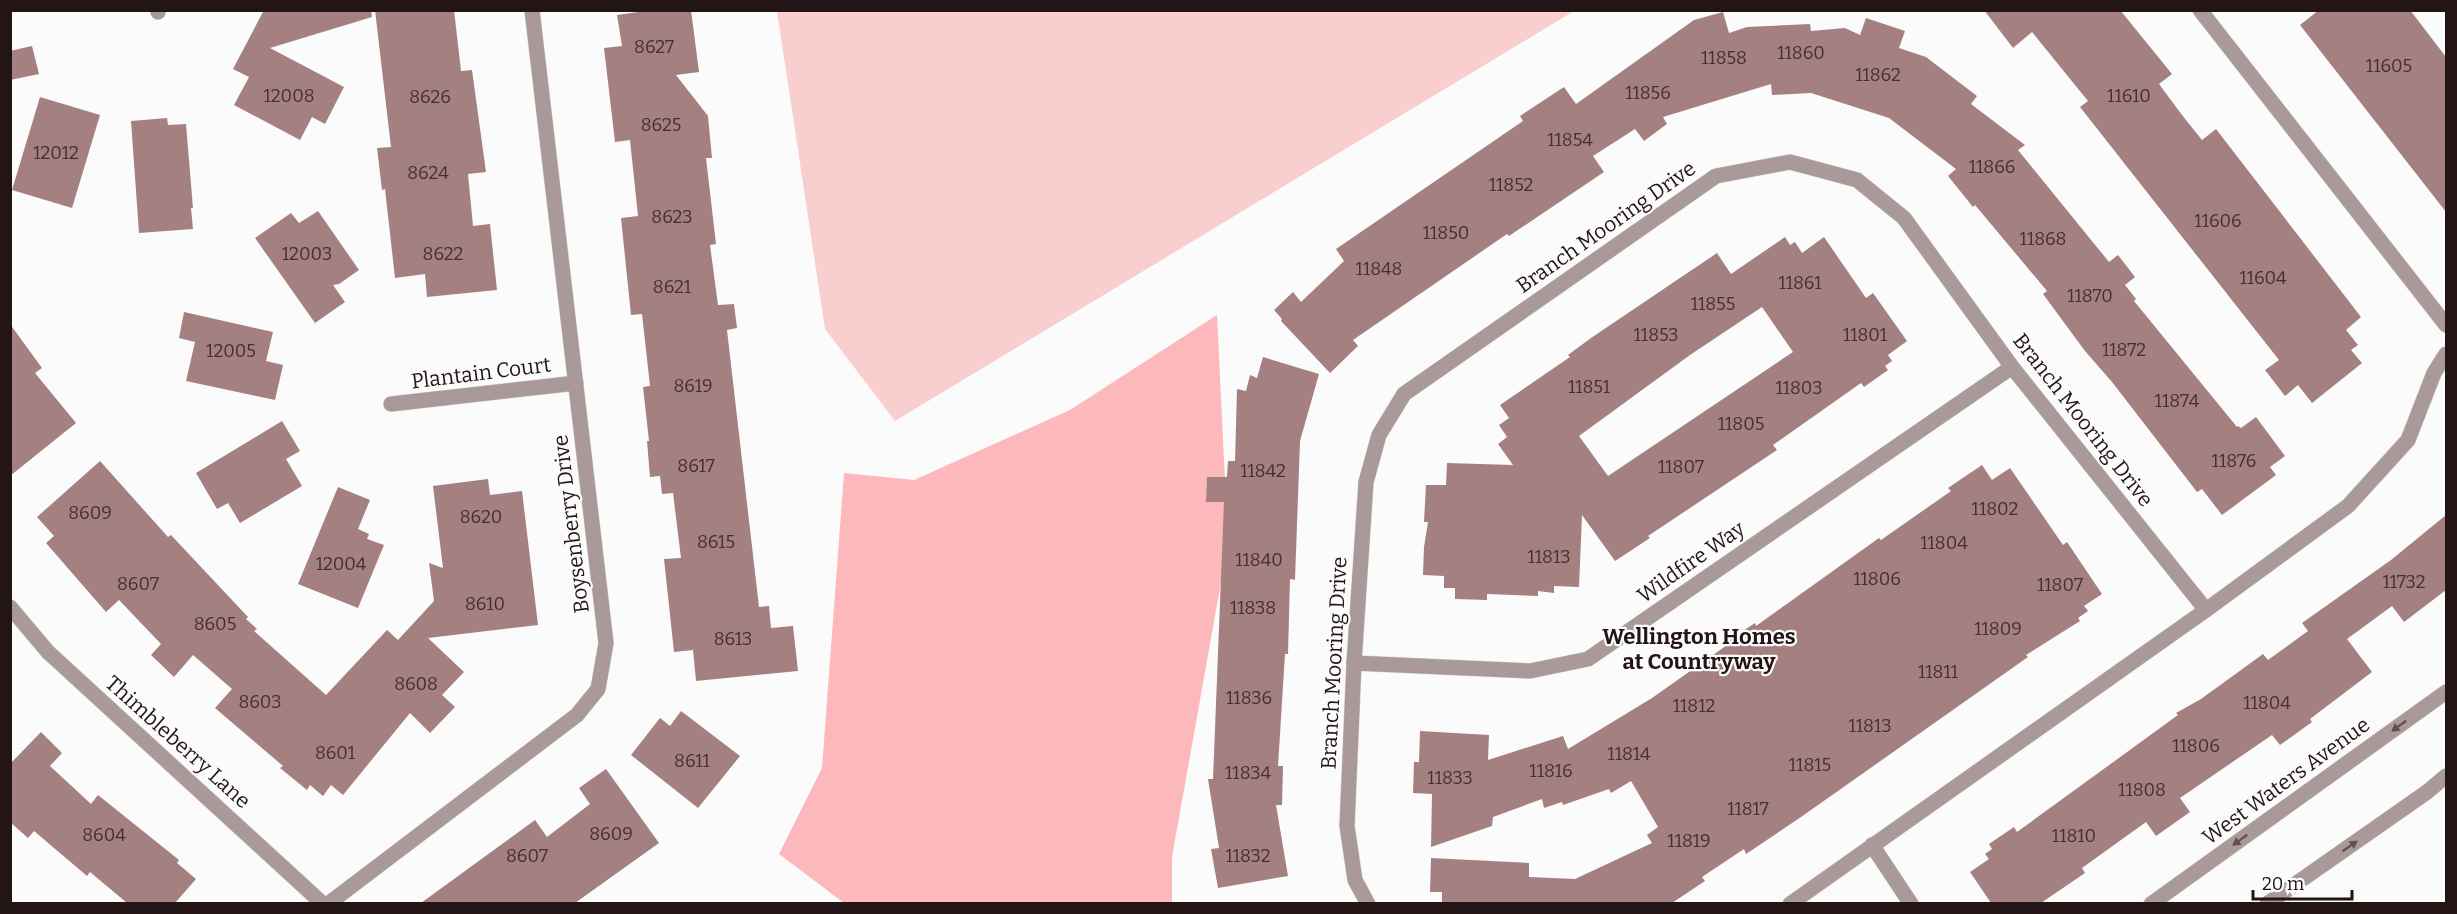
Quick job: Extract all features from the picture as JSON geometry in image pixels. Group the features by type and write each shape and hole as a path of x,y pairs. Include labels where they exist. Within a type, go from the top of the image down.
{"street":[{"name":"Boysenberry Drive","path":"326,903 577,715 598,689 606,643 532,10"},
{"path":"2200,10 2446,325"},
{"name":"Branch Mooring Drive","path":"1368,903 1355,880 1347,826 1354,663 1366,482 1379,435 1404,394 1716,176 1790,162 1857,180 1904,218 2012,367 2206,610"},
{"path":"1790,903 2206,610 2348,506 2408,440 2434,373 2446,354"},
{"name":"Wildfire Way","path":"1354,663 1530,671 1588,659 2012,367"},
{"name":"Plantain Court","path":"391,404 576,383"},
{"name":"Thimbleberry Lane","path":"10,607 48,652 326,903"},
{"name":"West Waters Avenue","path":"2151,903 2446,692"},
{"path":"2267,903 2427,792 2446,776"},
{"path":"1872,845 1911,903"}],"shaded area":[{"path":"777,10 1574,11 895,421 825,329"},
{"path":"1217,315 1228,543 1172,857 1172,903 844,903 779,854 822,768 844,473 914,480 1070,410"}],"building":[{"path":"264,10 371,10 372,17 270,48 344,87 325,124 312,117 300,140 234,105 249,77 233,69"},
{"path":"375,10 454,10 461,71 472,70 486,172 468,174 473,226 490,224 497,290 427,297 425,274 395,278 385,189 382,190 377,148 391,147"},
{"path":"652,10 691,10 699,72 676,75 708,116 712,158 706,158 716,244 710,245 718,305 734,304 737,328 727,330 759,607 769,606 771,628 793,626 798,671 696,681 693,650 674,652 664,559 681,558 673,493 662,494 660,476 650,477 643,387 650,386 642,314 631,315 621,218 638,216 630,140 615,142 604,48 622,46 617,15"},
{"path":"1984,10 2120,10 2172,74 2159,84 2182,115 2202,140 2216,129 2361,317 2346,330 2358,345 2351,350 2362,363 2312,403 2298,385 2285,396 2265,370 2279,360 2080,107 2088,101 2032,32 2013,48"},
{"path":"2319,10 2410,10 2446,57 2446,212 2300,25"},
{"path":"1723,12 1729,33 1747,27 1810,24 1811,31 1845,28 1860,35 1866,18 1905,31 1899,48 1926,57 1977,96 1971,104 2025,145 2018,150 2109,262 2118,255 2135,277 2125,285 2136,299 2134,301 2237,427 2241,428 2256,417 2285,456 2270,467 2276,475 2222,515 2202,489 2197,492 2112,382 2085,351 2043,294 2047,291 1948,176 1956,169 1889,118 1811,93 1772,95 1771,84 1663,117 1667,124 1644,141 1635,129 1593,156 1604,172 1509,236 1507,234 1353,340 1358,346 1330,373 1281,321 1282,319 1274,310 1293,292 1301,302 1344,261 1336,249 1523,121 1520,116 1564,87 1576,104 1694,20"},
{"path":"32,46 39,74 10,80 10,51"},
{"path":"40,97 100,115 72,208 12,190"},
{"path":"167,118 168,125 186,124 193,229 139,233 131,121"},
{"path":"318,211 359,270 339,284 333,285 345,302 315,323 255,238 291,213 299,223"},
{"path":"1785,237 1790,245 1795,242 1802,253 1824,237 1866,298 1873,293 1907,341 1888,355 1892,361 1885,366 1888,370 1864,387 1861,383 1773,445 1777,450 1648,536 1650,538 1615,561 1582,515 1579,587 1554,586 1554,593 1538,591 1538,596 1487,594 1487,600 1455,599 1455,588 1444,588 1444,576 1423,575 1428,522 1424,522 1426,485 1446,485 1447,463 1513,465 1498,444 1507,437 1499,425 1509,418 1500,405 1570,357 1568,355 1591,338 1717,253 1731,274","holes":["1762,307 1793,352 1608,476 1579,436 1690,355"]},
{"path":"184,312 273,332 266,361 283,365 275,400 186,381 195,342 179,338"},
{"path":"10,324 42,368 35,373 76,423 10,476"},
{"path":"1263,357 1319,374 1300,441 1295,580 1290,579 1288,654 1285,654 1278,766 1283,766 1282,805 1276,805 1288,876 1218,888 1211,849 1219,848 1208,779 1213,779 1224,502 1206,502 1207,477 1227,477 1228,461 1235,461 1237,389 1246,391 1250,375 1257,378"},
{"path":"282,421 300,451 286,459 302,486 240,523 228,503 217,509 196,473"},
{"path":"100,461 168,537 171,535 248,617 246,619 257,629 254,631 326,695 387,630 398,640 434,601 429,563 443,568 433,486 488,479 490,495 522,491 538,625 428,638 464,672 442,695 455,707 430,733 410,713 343,795 331,785 323,796 310,785 307,790 280,768 283,766 215,708 232,689 193,655 174,677 151,655 161,644 119,600 106,612 46,543 54,536 37,517"},
{"path":"1982,465 1992,480 2010,468 2063,545 2067,542 2102,594 2084,606 2088,611 2078,618 2080,621 2026,655 2028,657 1801,817 1746,854 1744,849 1702,877 1705,881 1672,903 1442,903 1442,892 1430,892 1431,858 1529,863 1529,877 1575,879 1652,843 1647,835 1658,827 1631,781 1611,793 1609,789 1563,805 1562,802 1544,808 1542,799 1493,817 1492,826 1431,847 1432,794 1413,793 1414,762 1419,762 1420,731 1489,735 1488,760 1563,736 1568,749 1652,698 1730,643 1728,641 1755,623 1756,626 1879,538 1881,540 1951,491 1948,488"},
{"path":"338,487 370,500 358,529 369,534 367,539 384,545 358,608 298,584"},
{"path":"2446,515 2446,590 2404,622 2392,606 2347,639 2372,672 2310,719 2312,722 2280,745 2272,735 2180,798 2190,812 2156,836 2146,822 2082,868 2085,873 2041,903 1991,903 1970,872 1989,859 1985,854 1992,849 1989,844 2014,827 2017,832 2178,715 2176,713 2201,699 2263,654 2268,660 2308,631 2302,623 2391,560"},
{"path":"681,711 740,756 698,808 631,755 660,718 670,726"},
{"path":"41,732 62,753 50,766 91,804 98,795 179,860 177,863 196,879 175,903 127,903 90,872 87,876 34,831 28,838 10,822 10,764"},
{"path":"606,769 659,843 575,903 421,903 535,820 547,837 590,804 579,788"}],"district":[{"name":"Wellington Homes at Countryway","path":"1699,648"}]}
